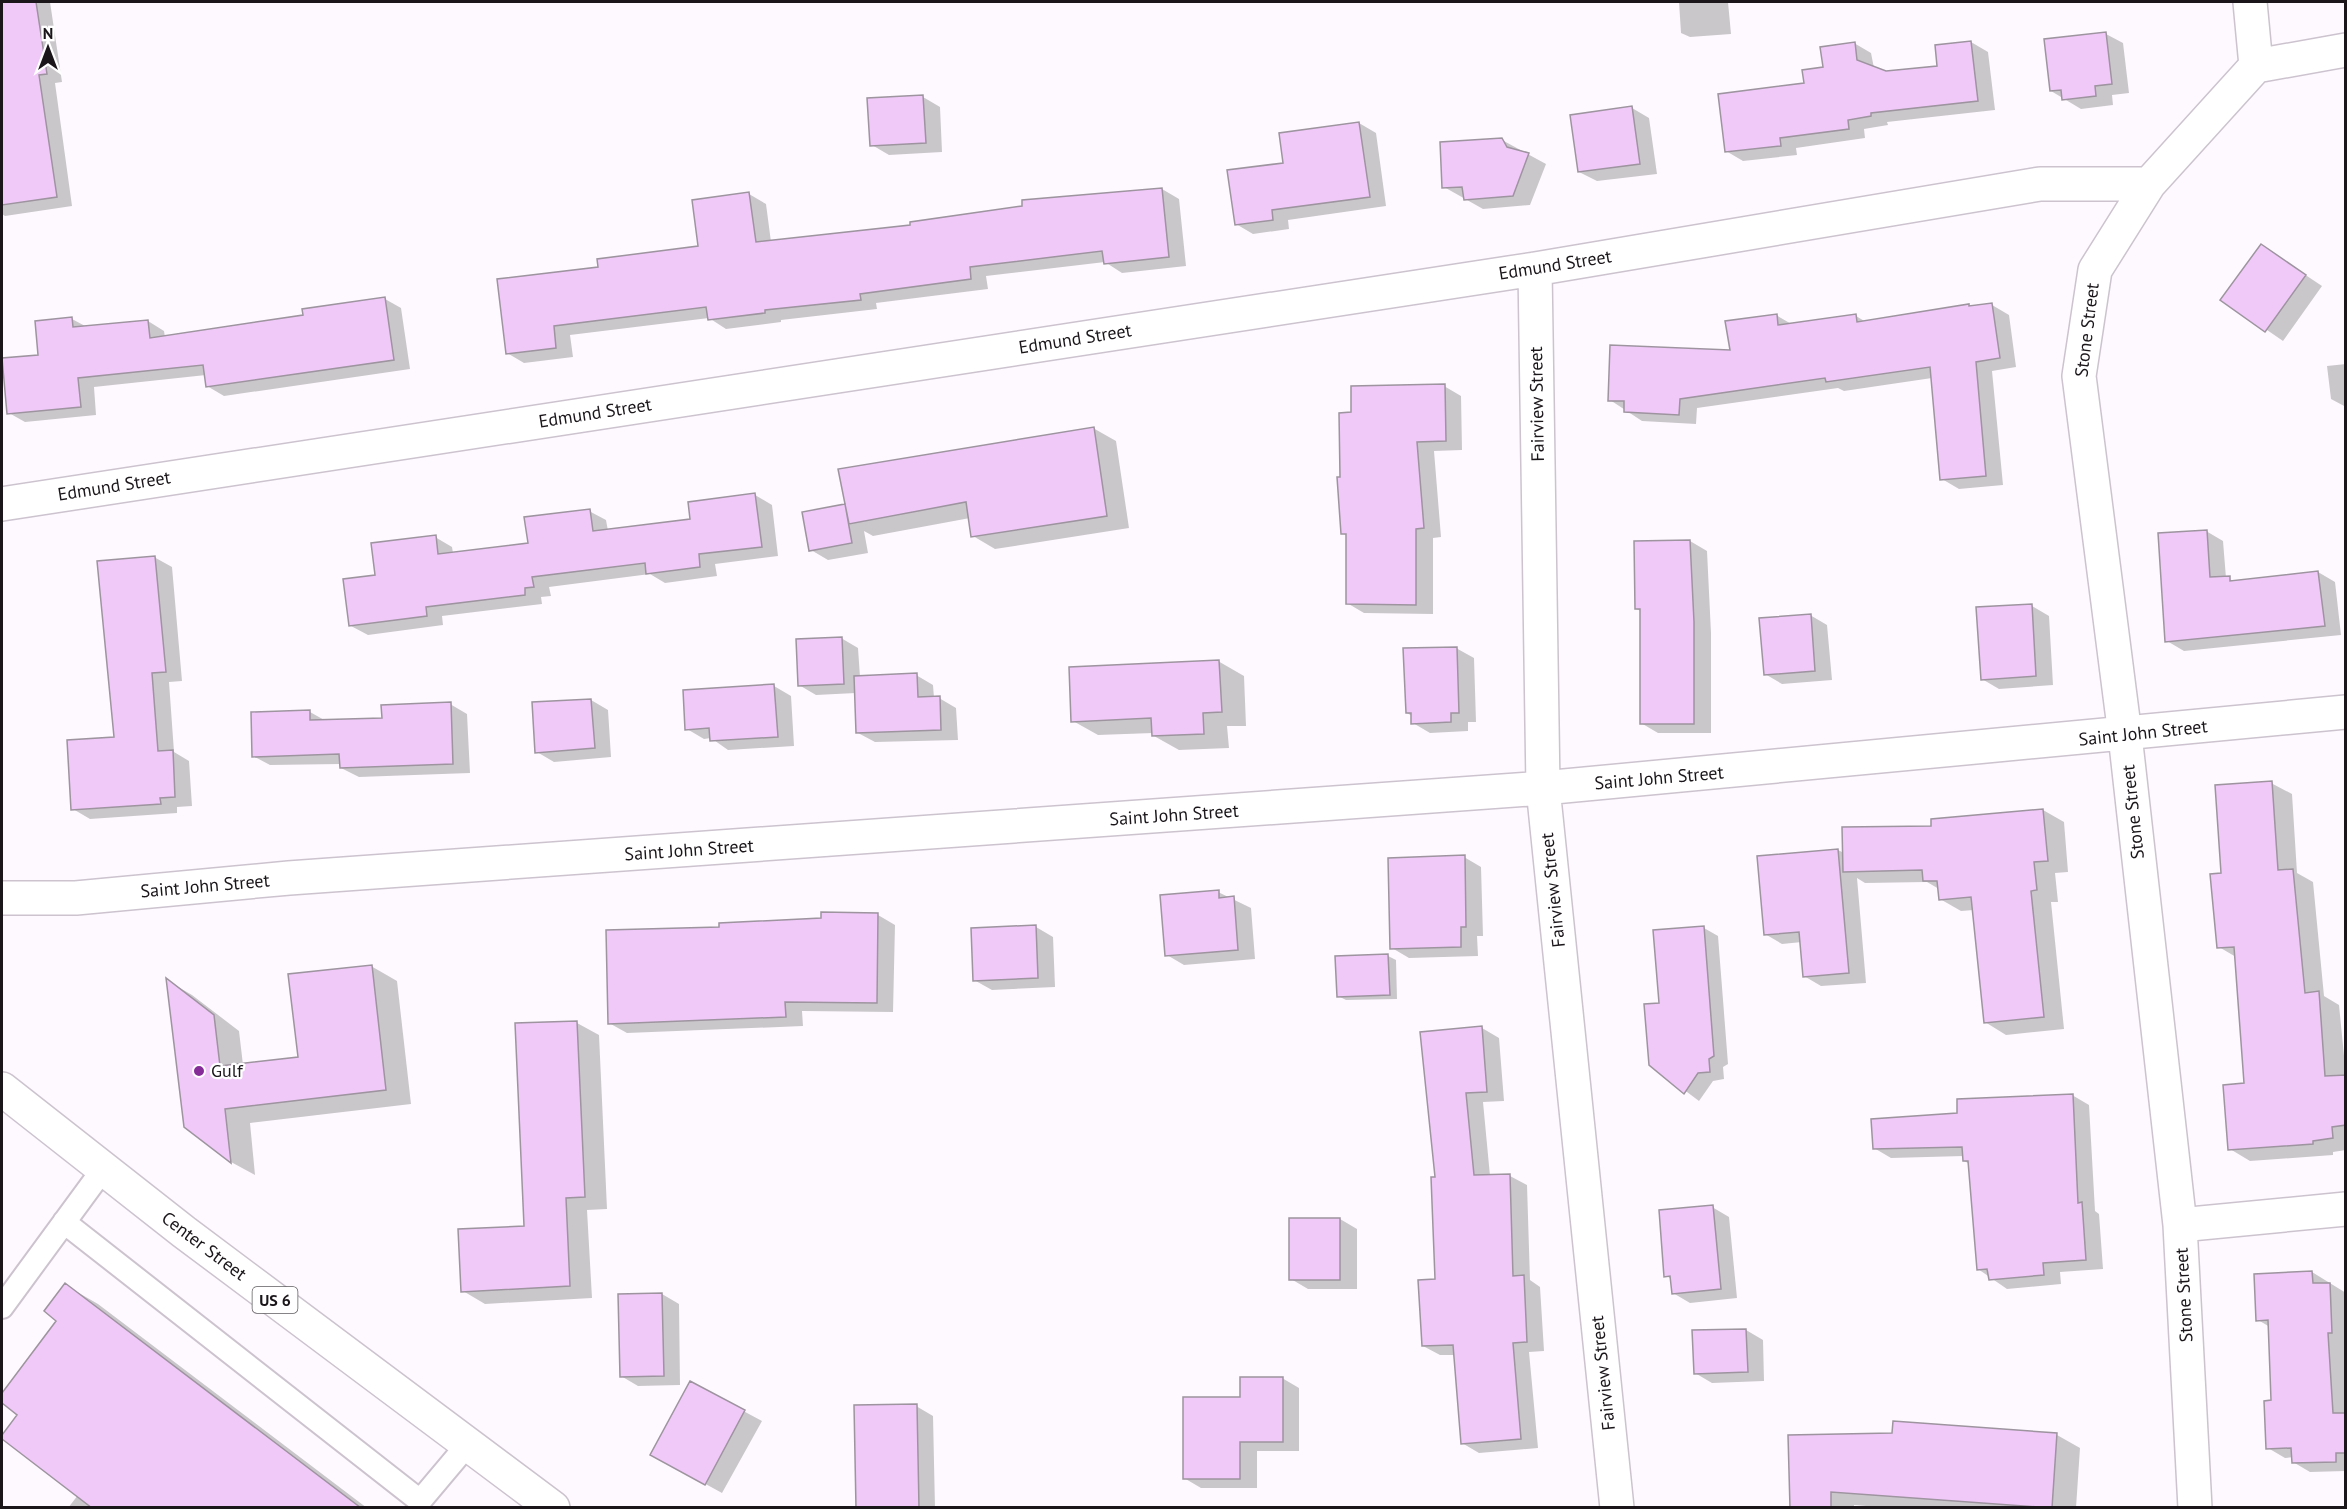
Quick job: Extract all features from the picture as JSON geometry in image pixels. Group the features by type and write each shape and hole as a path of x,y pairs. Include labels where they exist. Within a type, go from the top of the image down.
{"street":[{"path":"2250,2 2256,66 2346,50"},
{"name":"Stone Street","path":"2195,1508 2180,1225 2125,735 2079,376 2095,270 2149,184 2256,66"},
{"name":"Edmund Street","path":"2,504 1535,269 2040,184 2149,184"},
{"name":"Fairview Street","path":"1535,269 1542,788 1617,1508"},
{"name":"Saint John Street","path":"2,898 76,898 313,877 1542,788 2125,735 2346,712"},
{"name":"Center Street","path":"2,1089 184,1232 553,1508"},
{"path":"2180,1225 2346,1209"}],"lane":[{"path":"2,1307 104,1168"},
{"path":"64,1222 420,1501 468,1444"}],"building":[{"path":"2,2 36,2 47,74 39,75 57,197 2,205"},
{"path":"2106,32 2112,84 2095,86 2096,96 2062,100 2061,90 2050,91 2044,39"},
{"path":"1971,41 1978,101 1871,113 1871,116 1848,120 1849,129 1780,138 1781,146 1725,152 1718,94 1804,83 1802,70 1823,67 1820,47 1855,42 1857,60 1886,71 1937,66 1935,45"},
{"path":"923,95 926,143 870,146 867,98"},
{"path":"1632,106 1640,164 1578,172 1570,115"},
{"path":"1359,122 1370,197 1272,210 1273,220 1235,225 1227,170 1283,163 1279,133"},
{"path":"1502,138 1507,147 1529,153 1513,196 1464,200 1462,187 1442,188 1440,142"},
{"path":"1162,188 1169,257 1104,264 1102,251 970,267 971,279 860,294 861,300 765,310 765,313 708,320 706,307 554,326 556,348 506,354 497,279 598,267 597,259 698,246 692,200 749,192 756,242 910,225 910,222 1022,206 1022,200"},
{"path":"2261,244 2306,275 2265,332 2220,300"},
{"path":"385,297 394,360 206,387 203,365 78,378 81,407 7,414 2,358 38,355 35,321 72,317 73,327 148,320 150,338 303,315 302,309"},
{"path":"1992,303 2000,358 1976,362 1986,476 1940,480 1930,367 1826,382 1825,378 1680,399 1679,415 1624,412 1624,401 1608,401 1610,345 1730,350 1725,321 1777,314 1778,325 1856,314 1857,322 1969,304 1969,306"},
{"path":"1445,384 1446,441 1417,442 1424,528 1416,529 1416,605 1346,604 1346,534 1341,534 1337,477 1340,477 1339,413 1351,412 1351,386"},
{"path":"1094,427 1107,516 971,537 966,502 849,524 838,469"},
{"path":"755,493 762,547 699,554 700,567 646,574 645,563 532,577 534,587 525,588 525,595 426,607 427,616 349,626 343,579 375,575 371,543 436,535 438,554 528,543 524,517 590,509 593,531 690,519 688,502"},
{"path":"845,504 852,543 809,551 802,512"},
{"path":"2207,530 2210,577 2230,576 2230,581 2318,571 2325,626 2165,642 2158,533"},
{"path":"1690,540 1694,622 1694,724 1640,724 1640,609 1635,609 1634,541"},
{"path":"155,556 166,672 152,673 158,751 173,750 175,797 160,798 161,804 71,810 67,740 114,737 97,561"},
{"path":"2032,604 2036,676 1981,680 1976,607"},
{"path":"1811,614 1815,671 1764,675 1759,618"},
{"path":"842,637 844,684 798,686 796,639"},
{"path":"1457,647 1459,713 1451,713 1451,722 1411,724 1411,713 1406,713 1403,648"},
{"path":"1219,660 1222,712 1203,713 1204,734 1152,736 1151,718 1071,722 1069,667"},
{"path":"917,673 918,697 940,696 941,730 856,733 854,676"},
{"path":"774,684 778,737 710,741 709,728 685,730 683,690"},
{"path":"591,699 595,748 535,753 532,702"},
{"path":"451,702 453,764 340,768 339,754 252,757 251,712 310,710 310,720 382,718 381,705"},
{"path":"2272,781 2278,870 2293,869 2305,993 2319,991 2325,1076 2346,1075 2346,1125 2332,1127 2333,1138 2313,1141 2313,1144 2228,1150 2223,1085 2244,1083 2234,947 2217,948 2210,874 2221,873 2215,785"},
{"path":"2043,809 2048,861 2034,862 2037,890 2031,891 2044,1017 1984,1023 1971,897 1939,900 1937,881 1923,881 1922,870 1843,872 1842,827 1931,826 1931,819"},
{"path":"1838,849 1849,973 1803,977 1799,932 1764,935 1757,856"},
{"path":"1465,855 1466,927 1461,927 1461,947 1390,949 1388,858"},
{"path":"1219,890 1219,898 1234,896 1238,950 1165,956 1160,895"},
{"path":"821,912 878,913 877,1003 785,1002 786,1017 608,1024 606,930 719,927 719,923 821,918"},
{"path":"1036,925 1038,978 973,981 971,928"},
{"path":"1704,926 1714,1056 1709,1059 1710,1072 1698,1073 1684,1094 1649,1065 1644,1004 1659,1003 1653,930"},
{"path":"1388,954 1390,995 1337,997 1335,956"},
{"path":"372,965 386,1090 225,1109 231,1163 184,1127 166,978 214,1015 220,1066 298,1057 288,974"},
{"path":"577,1021 585,1197 566,1198 570,1286 461,1292 458,1229 524,1226 515,1023"},
{"path":"1482,1026 1487,1092 1466,1093 1474,1175 1510,1174 1513,1276 1524,1275 1527,1342 1513,1343 1521,1439 1461,1444 1453,1345 1422,1346 1418,1280 1435,1279 1431,1177 1435,1177 1420,1032"},
{"path":"2073,1094 2078,1203 2082,1202 2086,1260 2043,1263 2044,1275 1989,1280 1987,1269 1977,1270 1968,1161 1963,1161 1962,1147 1873,1149 1871,1119 1957,1113 1957,1099"},
{"path":"1713,1205 1721,1289 1672,1294 1670,1276 1664,1277 1659,1210"},
{"path":"1289,1218 1340,1218 1340,1280 1289,1280"},
{"path":"2312,1271 2313,1283 2330,1283 2332,1333 2328,1333 2333,1413 2346,1413 2346,1453 2336,1453 2336,1462 2292,1463 2291,1448 2266,1449 2264,1401 2271,1400 2268,1320 2256,1321 2254,1274"},
{"path":"65,1283 361,1508 92,1508 2,1439 2,1435 17,1415 2,1403 2,1393 56,1321 44,1311"},
{"path":"662,1293 664,1376 620,1377 618,1294"},
{"path":"1746,1329 1748,1372 1694,1374 1692,1330"},
{"path":"1240,1377 1283,1377 1283,1442 1240,1442 1240,1479 1183,1479 1183,1397 1240,1397"},
{"path":"690,1381 745,1410 705,1485 650,1455"},
{"path":"917,1404 919,1508 856,1508 854,1405"},
{"path":"1893,1421 2057,1433 2052,1508 1831,1492 1831,1508 1790,1508 1788,1435 1892,1433"}],"place":[{"name":"Gulf","path":"199,1071"}]}
